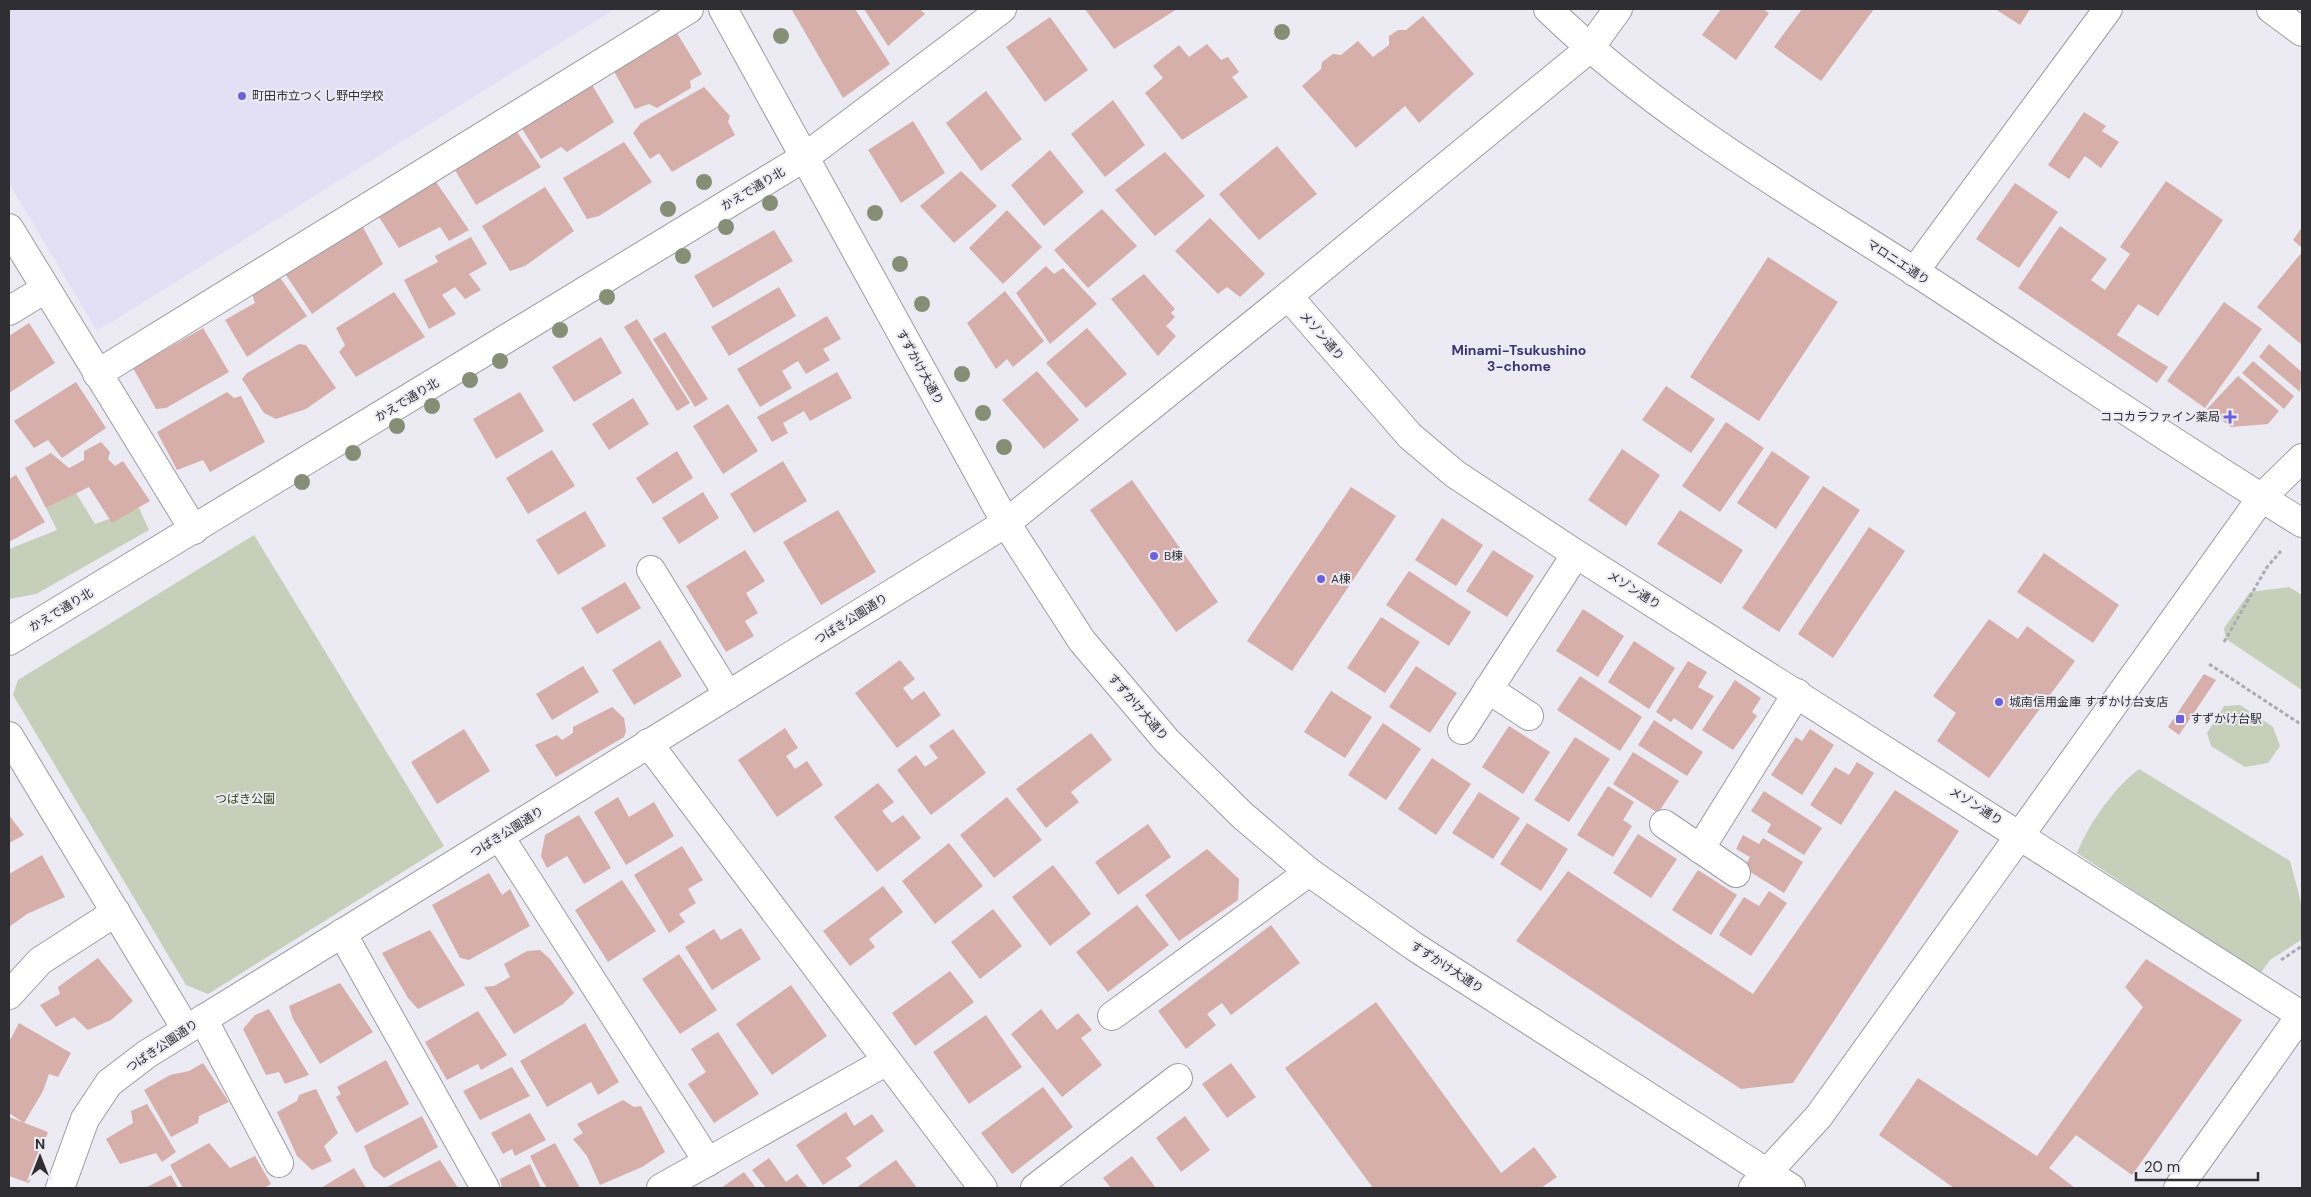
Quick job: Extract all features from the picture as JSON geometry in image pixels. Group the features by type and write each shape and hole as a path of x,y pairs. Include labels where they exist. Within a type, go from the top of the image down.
{"street":[{"path":"97,374 689,9"},
{"name":"すずかけ大通り","path":"723,9 1006,523 1082,641 1167,741 1242,815 1309,872 1415,947 1771,1183"},
{"name":"かえで通り北","path":"9,641 804,157 1002,9"},
{"name":"マロニエ通り","path":"1548,9 1589,49 1675,116 2302,523"},
{"name":"つばき公園通り","path":"60,1188 85,1119 109,1083 147,1054 1006,523 1288,296 1589,49 1618,9"},
{"path":"1914,272 2108,9"},
{"path":"2270,9 2302,32"},
{"path":"9,228 194,530"},
{"path":"9,311 45,289"},
{"name":"メゾン通り","path":"1288,296 1410,436 1455,474 1576,554 2020,834 2301,1015 2178,1188"},
{"path":"1771,1183 2262,497 2302,458"},
{"path":"1462,730 1576,554"},
{"path":"651,570 728,695"},
{"path":"1488,688 1530,716"},
{"path":"1700,848 1797,693"},
{"path":"9,736 116,912 195,1024 279,1163"},
{"path":"648,744 983,1188"},
{"path":"1664,824 1736,873"},
{"path":"500,837 708,1162"},
{"path":"1112,1016 1309,872"},
{"path":"9,995 40,961 116,912"},
{"path":"342,933 485,1188"},
{"path":"660,1188 887,1061"},
{"path":"1035,1188 1178,1078"}],"path":[{"path":"2224,642 2266,566 2284,548"},
{"path":"2209,664 2302,725"}],"shaded area":[{"name":"町田市立つくし野中学校","path":"9,9 615,9 97,331 9,183"}],"green space":[{"path":"76,493 95,524 139,508 149,530 36,594 9,599 9,549 57,530 46,508"},
{"name":"つばき公園","path":"254,535 444,846 208,994 186,985 13,695 18,680"},
{"path":"2289,587 2302,595 2302,690 2226,639 2224,628 2250,592"},
{"path":"2240,705 2273,727 2280,746 2268,763 2245,767 2211,746 2207,733 2224,706"},
{"path":"2139,769 2290,861 2302,910 2303,930 2301,940 2270,960 2260,974 2077,853 2095,818 2111,796"}],"building":[{"path":"855,9 890,64 843,98 792,10"},
{"path":"864,9 920,9 925,14 888,46"},
{"path":"1085,9 1177,9 1114,49"},
{"path":"1721,9 1763,9 1769,13 1736,60 1702,35"},
{"path":"1802,9 1874,9 1821,81 1774,47"},
{"path":"1995,9 2030,9 2020,25"},
{"path":"1423,16 1474,74 1419,123 1405,106 1356,148 1302,86 1321,69 1322,62 1333,54 1341,55 1358,41 1373,57 1389,45 1389,36 1398,30 1406,30"},
{"path":"1050,17 1088,70 1045,102 1006,47"},
{"path":"675,30 702,74 690,81 691,88 657,108 649,104 635,109 611,66"},
{"path":"1207,44 1221,60 1228,57 1239,72 1232,77 1248,97 1182,140 1145,93 1163,78 1153,66 1179,45 1189,57"},
{"path":"591,83 614,122 567,152 561,147 541,159 521,127"},
{"path":"704,87 730,116 728,122 735,135 672,172 659,153 650,159 633,133 641,123"},
{"path":"986,91 1022,139 981,171 946,123"},
{"path":"1113,100 1145,145 1105,177 1071,134"},
{"path":"2084,112 2106,126 2102,131 2119,142 2101,168 2085,156 2069,179 2048,165"},
{"path":"913,121 945,173 901,203 868,150"},
{"path":"515,129 541,167 476,205 453,167"},
{"path":"624,142 652,182 599,216 587,219 563,178"},
{"path":"1277,146 1317,194 1259,240 1219,194"},
{"path":"1050,150 1084,192 1044,226 1011,185"},
{"path":"1165,152 1205,196 1155,236 1115,190"},
{"path":"961,171 997,206 954,243 920,206"},
{"path":"434,179 469,230 449,241 440,227 399,248 377,214"},
{"path":"2166,181 2223,220 2158,316 2138,304 2117,335 2168,367 2157,383 2018,288 2060,226 2107,259 2091,280 2105,290 2130,254 2120,247"},
{"path":"2015,183 2058,212 2019,268 1976,239"},
{"path":"545,187 574,231 525,266 510,271 482,226"},
{"path":"1102,209 1137,246 1088,288 1054,250"},
{"path":"1007,210 1042,247 1003,284 969,248"},
{"path":"1210,218 1265,274 1240,297 1227,287 1218,294 1175,251"},
{"path":"360,222 383,264 312,314 284,272"},
{"path":"2302,227 2302,248 2293,240"},
{"path":"774,230 793,261 713,308 694,276"},
{"path":"471,237 487,264 469,274 481,290 465,299 455,287 442,295 456,314 429,329 404,280 438,262 435,256"},
{"path":"2302,252 2302,345 2257,307"},
{"path":"1768,257 1838,302 1759,421 1690,377"},
{"path":"1046,266 1054,274 1063,268 1097,304 1050,344 1016,293"},
{"path":"1144,274 1175,309 1171,313 1175,317 1166,326 1176,336 1158,356 1111,299"},
{"path":"279,276 307,316 247,357 225,320 255,303 251,291"},
{"path":"779,287 796,316 729,356 711,327"},
{"path":"1005,291 1044,341 1013,367 1007,359 996,369 967,323"},
{"path":"394,292 425,337 356,377 339,352 345,345 336,328"},
{"path":"2224,302 2262,329 2205,408 2167,381"},
{"path":"827,316 841,339 823,349 830,360 806,374 798,361 782,371 792,388 760,407 737,369"},
{"path":"637,319 690,403 677,411 624,327"},
{"path":"29,323 55,363 9,393 9,336"},
{"path":"203,328 229,372 166,408 156,409 133,368"},
{"path":"1087,328 1127,374 1086,408 1046,363"},
{"path":"665,332 708,399 695,407 653,339"},
{"path":"601,337 622,373 574,402 552,367"},
{"path":"299,344 306,345 336,388 306,409 276,419 264,413 242,379 247,373"},
{"path":"2269,344 2302,372 2300,392 2259,357"},
{"path":"2253,361 2294,396 2284,409 2242,373"},
{"path":"1037,371 1079,420 1044,449 1002,400"},
{"path":"837,372 852,398 810,421 804,411 783,423 788,433 772,442 757,417"},
{"path":"2238,376 2279,411 2268,424 2231,427 2207,409"},
{"path":"76,382 106,428 62,458 48,440 34,448 14,421"},
{"path":"1666,386 1715,419 1691,453 1642,420"},
{"path":"227,392 234,398 241,396 265,442 210,472 203,460 177,470 157,432"},
{"path":"520,392 544,431 496,459 473,419"},
{"path":"633,398 649,424 609,450 592,424"},
{"path":"728,404 758,451 723,474 693,426"},
{"path":"1726,422 1764,448 1720,512 1682,486"},
{"path":"101,442 110,452 108,459 115,466 123,461 150,501 112,523 89,487 46,508 25,468 51,453 69,468 84,460 84,451"},
{"path":"1622,449 1660,475 1626,526 1588,500"},
{"path":"552,450 575,486 528,514 506,478"},
{"path":"677,451 693,478 653,504 636,478"},
{"path":"1772,451 1810,477 1776,529 1737,503"},
{"path":"783,461 807,501 754,533 730,494"},
{"path":"16,475 45,522 9,542 9,479"},
{"name":"B棟","path":"1132,480 1218,602 1176,632 1090,510"},
{"path":"1823,486 1860,510 1779,632 1742,608"},
{"name":"A棟","path":"1351,487 1396,516 1292,671 1247,641"},
{"path":"703,492 719,518 679,544 662,518"},
{"path":"838,510 876,572 821,605 783,542"},
{"path":"1680,510 1743,550 1721,584 1657,544"},
{"path":"585,511 606,546 558,575 536,540"},
{"path":"1442,518 1483,545 1456,586 1415,560"},
{"path":"1869,527 1905,551 1833,658 1798,634"},
{"path":"745,550 765,581 746,593 758,613 745,621 754,636 726,652 686,586"},
{"path":"1493,550 1534,576 1507,617 1466,591"},
{"path":"2044,553 2119,605 2093,643 2017,592"},
{"path":"1409,571 1471,612 1449,646 1386,605"},
{"path":"625,582 641,608 597,634 581,608"},
{"path":"1583,609 1624,636 1598,677 1556,651"},
{"path":"1381,617 1420,642 1385,693 1347,668"},
{"path":"1989,619 2018,639 2027,626 2075,661 1989,778 1937,741 1956,713 1933,696"},
{"path":"660,640 682,676 634,705 612,670"},
{"path":"1634,641 1675,668 1649,709 1608,682"},
{"path":"900,660 915,679 903,688 912,700 924,691 941,715 897,748 855,693"},
{"path":"1688,661 1707,672 1698,687 1714,696 1692,730 1674,718 1671,722 1656,712"},
{"path":"583,666 599,692 552,720 536,694"},
{"path":"1416,666 1457,693 1430,733 1389,707"},
{"path":"2204,674 2216,680 2179,735 2168,727"},
{"path":"1580,676 1642,717 1620,751 1557,710"},
{"path":"1735,680 1761,698 1752,712 1757,716 1733,750 1702,730"},
{"path":"1331,691 1372,717 1345,758 1304,732"},
{"path":"612,707 624,718 626,731 624,737 556,777 535,745 557,735 562,740 573,733 573,727"},
{"path":"1654,720 1703,752 1687,776 1638,745"},
{"path":"1383,723 1421,749 1386,800 1348,775"},
{"path":"1509,726 1550,752 1523,794 1482,767"},
{"path":"785,728 798,748 786,756 795,769 807,761 823,785 777,817 738,760"},
{"path":"464,729 490,771 437,804 411,762"},
{"path":"953,729 986,773 931,815 897,770 916,755 925,767 938,758 929,746"},
{"path":"1810,729 1834,745 1802,795 1771,775 1796,737 1802,741"},
{"path":"1091,733 1112,760 1071,792 1079,802 1046,828 1016,789"},
{"path":"1575,737 1610,759 1569,822 1534,800"},
{"path":"1633,752 1679,781 1658,813 1613,784"},
{"path":"1432,758 1471,784 1436,835 1398,809"},
{"path":"1857,762 1874,773 1841,825 1810,805 1835,767 1849,775"},
{"path":"878,783 894,802 882,811 892,823 903,815 921,838 877,872 834,817"},
{"path":"1608,786 1634,802 1623,820 1632,826 1613,857 1577,835"},
{"path":"1895,790 1959,831 1793,1083 1741,1089 1516,941 1568,871 1753,994"},
{"path":"1764,791 1822,828 1804,855 1767,832 1771,824 1751,811"},
{"path":"1479,792 1520,818 1493,859 1452,833"},
{"path":"618,797 629,817 654,802 674,836 626,865 594,812"},
{"path":"1007,797 1042,840 994,878 960,835"},
{"path":"9,815 24,835 9,843"},
{"path":"579,815 611,868 584,884 567,856 547,868 541,856 545,835"},
{"path":"1527,823 1568,849 1541,891 1500,864"},
{"path":"1148,824 1171,857 1118,895 1095,862"},
{"path":"1638,834 1677,859 1651,898 1613,873"},
{"path":"1743,835 1759,844 1763,838 1803,862 1784,893 1744,868 1750,857 1736,849"},
{"path":"949,843 983,886 935,924 902,881"},
{"path":"682,846 703,880 688,889 696,903 679,914 685,922 669,933 634,875"},
{"path":"1207,849 1239,879 1238,900 1179,941 1145,895"},
{"path":"42,855 65,897 27,914 9,927 9,874"},
{"path":"1053,865 1091,914 1050,946 1012,897"},
{"path":"1698,870 1737,895 1711,935 1672,910"},
{"path":"489,873 502,895 510,889 530,926 469,960 460,958 432,905"},
{"path":"622,880 656,931 608,962 575,910"},
{"path":"883,886 903,912 869,939 875,947 850,966 823,931"},
{"path":"1769,891 1787,903 1751,956 1719,935 1744,897 1759,906"},
{"path":"1137,905 1169,945 1108,992 1076,952"},
{"path":"993,909 1022,946 980,979 951,942"},
{"path":"1271,925 1300,963 1231,1015 1222,1003 1207,1014 1216,1025 1186,1049 1158,1011"},
{"path":"741,928 761,959 712,990 685,947 714,929 721,940"},
{"path":"430,930 465,985 418,1009 408,998 382,953"},
{"path":"540,950 550,959 574,993 563,1004 514,1034 484,987 494,986 510,977 504,964 527,951"},
{"path":"679,954 717,1010 680,1034 642,979"},
{"path":"98,958 133,1001 111,1020 88,1030 74,1017 56,1027 40,1005 60,994 58,987"},
{"path":"2146,959 2242,1020 2132,1175 2076,1135 2049,1168 2075,1188 1954,1188 1879,1135 1918,1078 2037,1156 2143,1007 2125,987"},
{"path":"950,971 974,1002 915,1046 892,1013"},
{"path":"340,983 373,1032 320,1064 293,1019 289,1006"},
{"path":"791,985 827,1036 772,1075 736,1024"},
{"path":"1376,1002 1501,1173 1534,1147 1557,1177 1541,1188 1373,1188 1285,1068"},
{"path":"269,1009 309,1075 285,1084 279,1072 266,1075 243,1029 255,1015"},
{"path":"1041,1009 1057,1030 1078,1013 1092,1030 1081,1038 1102,1065 1062,1097 1011,1034"},
{"path":"478,1011 507,1055 481,1070 478,1064 447,1080 425,1042"},
{"path":"986,1015 1022,1067 969,1104 933,1052"},
{"path":"19,1023 71,1053 58,1077 49,1074 43,1091 24,1123 9,1113 9,1042"},
{"path":"585,1023 619,1082 598,1095 591,1082 547,1107 520,1061"},
{"path":"718,1032 759,1094 714,1123 688,1084 706,1072 691,1049"},
{"path":"386,1060 409,1104 356,1133 336,1097 341,1094 337,1087"},
{"path":"203,1063 229,1102 199,1116 198,1123 171,1137 144,1090 170,1075 189,1071"},
{"path":"1231,1063 1256,1097 1227,1118 1202,1084"},
{"path":"512,1067 530,1096 480,1120 463,1091"},
{"path":"1043,1087 1073,1127 1012,1174 981,1133"},
{"path":"316,1089 338,1133 324,1146 332,1161 312,1170 297,1156 277,1112 297,1101 299,1095"},
{"path":"623,1100 634,1107 641,1106 665,1152 642,1167 600,1185 587,1156 573,1139 583,1133 577,1124"},
{"path":"147,1104 176,1152 162,1162 156,1153 120,1164 106,1139 133,1123 131,1111"},
{"path":"846,1112 854,1126 872,1114 884,1131 846,1158 852,1166 823,1185 796,1145"},
{"path":"530,1113 546,1140 515,1156 512,1149 503,1154 491,1133"},
{"path":"422,1116 438,1147 384,1178 373,1168 364,1146"},
{"path":"1185,1116 1210,1150 1181,1172 1156,1138"},
{"path":"9,1117 48,1132 29,1183 9,1176"},
{"path":"209,1143 230,1168 255,1156 271,1184 264,1188 183,1188 170,1165"},
{"path":"555,1143 580,1188 547,1188 542,1180 530,1156"},
{"path":"1132,1156 1156,1188 1111,1188 1103,1178"},
{"path":"769,1158 786,1182 797,1174 808,1188 766,1188 752,1170"},
{"path":"440,1160 458,1188 387,1187"},
{"path":"896,1160 917,1188 856,1188"},
{"path":"530,1164 541,1188 502,1188 500,1179"},
{"path":"354,1168 366,1188 321,1188"},
{"path":"744,1172 756,1188 721,1188"},
{"path":"171,1175 178,1188 145,1188"}],"place":[{"name":"町田市立つくし野中学校","path":"242,96"},
{"name":"ココカラファイン薬局","path":"2230,417"},
{"name":"B棟","path":"1154,556"},
{"name":"A棟","path":"1321,579"},
{"name":"城南信用金庫 すずかけ台支店","path":"1999,702"},
{"name":"すずかけ台駅","path":"2180,719"}],"district":[{"name":"Minami-Tsukushino 3-chome","path":"1519,358"}]}
